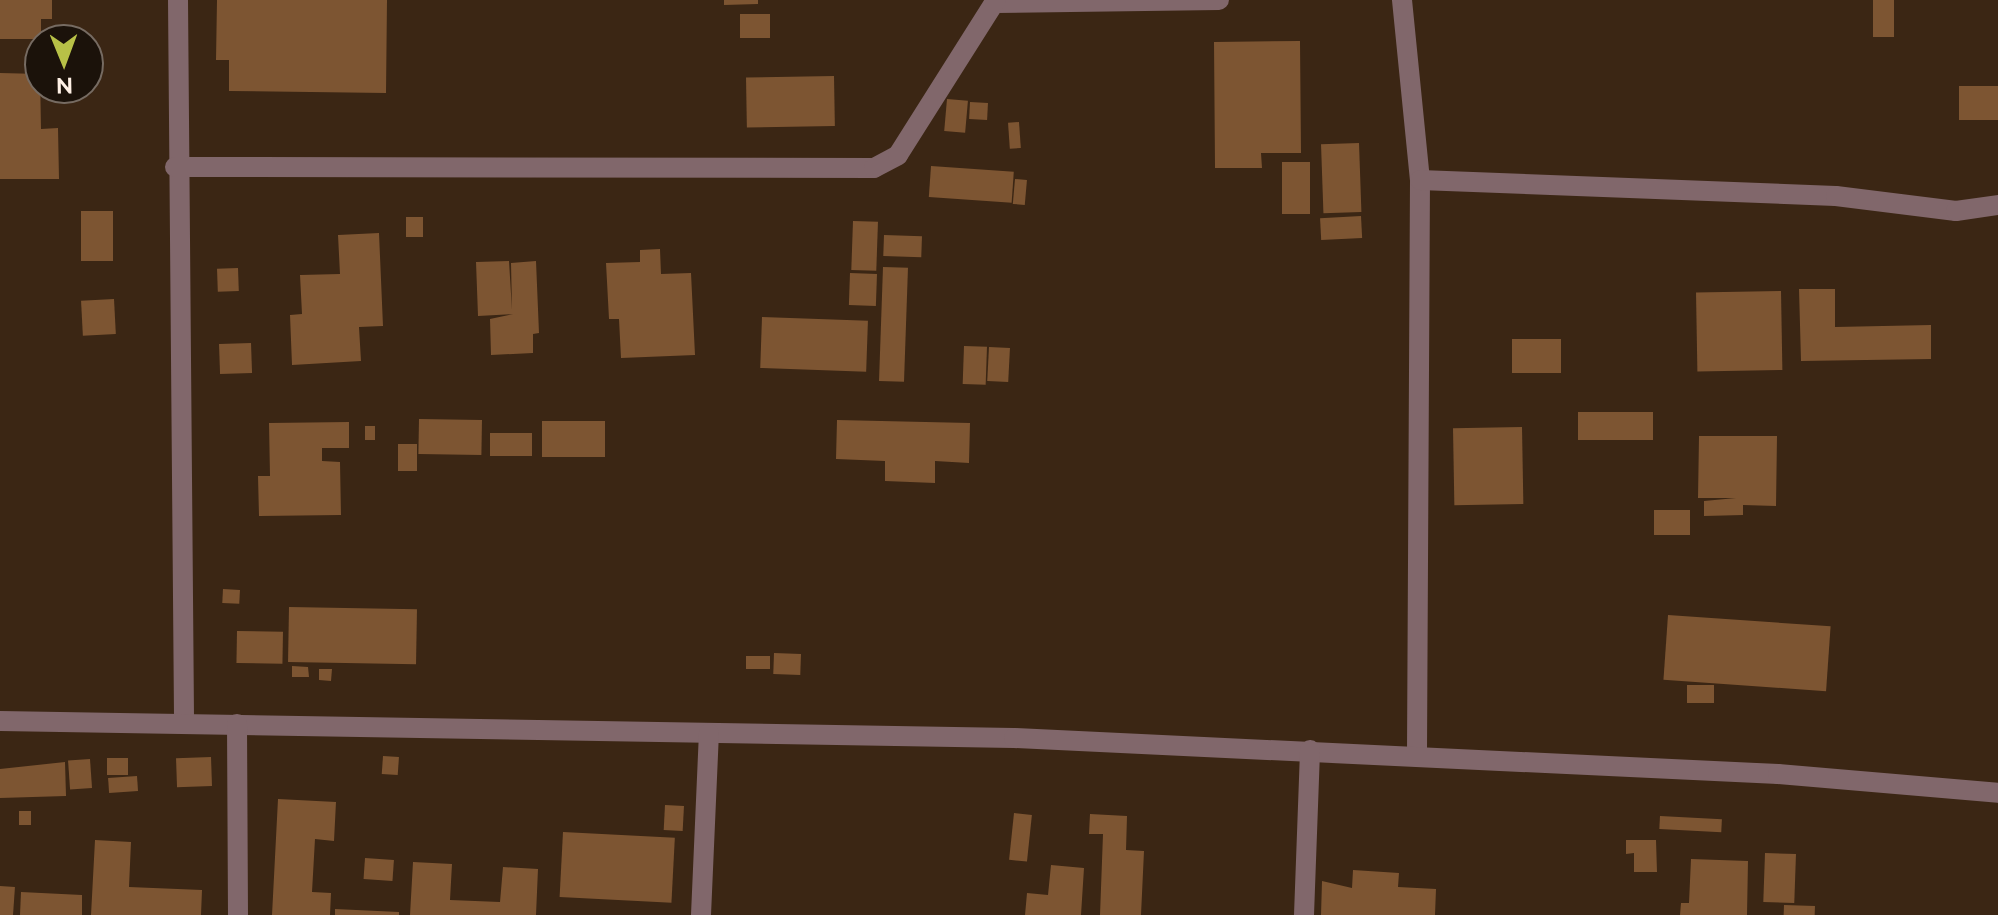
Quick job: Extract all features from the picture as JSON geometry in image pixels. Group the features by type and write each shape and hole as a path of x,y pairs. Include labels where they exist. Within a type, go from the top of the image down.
{"street":[{"path":"178,0 175,167 184,723"},
{"path":"175,167 874,168 898,155 996,2 1219,0"},
{"path":"1402,0 1420,180 1417,753"},
{"path":"1420,180 1836,196 1956,211 1998,205"},
{"path":"0,721 709,733 1417,753 1778,774 1998,793"},
{"path":"237,724 238,915"},
{"path":"701,915 709,733"},
{"path":"1304,915 1310,750"}],"building":[{"path":"0,0 52,0 52,19 41,19 41,24 24,24 24,39 0,39"},
{"path":"217,0 387,0 386,93 229,91 229,60 216,60"},
{"path":"724,0 758,0 758,4 724,5"},
{"path":"1873,0 1894,0 1894,37 1873,37"},
{"path":"740,14 770,14 770,38 740,38"},
{"path":"1300,41 1301,153 1261,153 1262,168 1215,168 1214,42"},
{"path":"0,73 24,74 24,104 41,104 41,129 58,128 59,179 0,179"},
{"path":"834,76 835,126 747,128 746,78"},
{"path":"1959,86 1998,86 1998,120 1959,120"},
{"path":"947,99 968,101 965,133 944,131"},
{"path":"970,102 988,103 987,120 969,119"},
{"path":"1019,122 1021,148 1010,149 1008,123"},
{"path":"1359,143 1361,212 1323,213 1321,144"},
{"path":"1282,162 1310,162 1310,214 1282,214"},
{"path":"931,166 1014,172 1012,203 929,197"},
{"path":"1015,179 1027,180 1025,205 1013,204"},
{"path":"81,211 113,211 113,261 81,261"},
{"path":"1361,216 1362,238 1321,240 1320,218"},
{"path":"406,217 423,217 423,237 406,237"},
{"path":"853,221 878,222 876,271 851,270"},
{"path":"379,233 383,326 359,327 361,361 292,365 290,315 302,314 300,275 340,274 338,235"},
{"path":"884,235 922,236 921,257 883,256"},
{"path":"660,249 661,274 691,273 695,355 621,358 619,319 609,319 606,263 640,262 640,250"},
{"path":"509,261 512,310 511,263 536,261 539,333 533,334 533,353 491,355 490,319 513,314 478,316 476,262"},
{"path":"883,267 908,268 904,382 879,381"},
{"path":"238,268 239,291 218,292 217,269"},
{"path":"850,273 877,274 876,306 849,305"},
{"path":"1799,289 1835,289 1835,327 1931,325 1931,359 1801,361"},
{"path":"1781,291 1782,370 1697,371 1696,292"},
{"path":"114,299 116,334 83,336 81,301"},
{"path":"762,317 868,321 866,372 760,368"},
{"path":"1512,339 1561,339 1561,373 1512,373"},
{"path":"251,343 252,373 220,374 219,344"},
{"path":"964,346 987,347 986,385 963,384"},
{"path":"989,347 1010,348 1008,382 987,381"},
{"path":"1578,412 1653,412 1653,440 1578,440"},
{"path":"419,419 482,420 481,455 418,454"},
{"path":"837,420 970,423 969,463 935,461 935,483 885,481 885,461 836,459"},
{"path":"542,421 605,421 605,457 542,457"},
{"path":"349,422 349,448 322,448 322,461 340,462 341,515 259,516 258,476 270,476 269,423"},
{"path":"365,426 375,426 375,440 365,440"},
{"path":"1522,427 1523,504 1454,505 1453,428"},
{"path":"490,433 532,433 532,456 490,456"},
{"path":"1699,436 1777,436 1776,506 1743,505 1743,515 1704,516 1704,501 1736,498 1698,498"},
{"path":"398,444 417,444 417,471 398,471"},
{"path":"1654,510 1690,510 1690,535 1654,535"},
{"path":"223,589 240,590 239,604 222,603"},
{"path":"289,607 417,609 416,664 288,662"},
{"path":"1668,615 1831,626 1826,691 1663,680"},
{"path":"237,631 283,632 282,664 236,663"},
{"path":"774,653 801,654 800,675 773,674"},
{"path":"746,656 770,656 770,669 746,669"},
{"path":"292,666 308,667 309,677 292,677"},
{"path":"319,669 332,669 331,681 319,680"},
{"path":"1687,685 1714,685 1714,703 1687,703"},
{"path":"383,756 399,757 398,775 382,774"},
{"path":"211,757 212,786 177,787 176,758"},
{"path":"107,758 128,758 128,775 107,775"},
{"path":"90,759 92,788 70,789 68,761"},
{"path":"65,762 66,796 0,798 0,769"},
{"path":"137,776 138,791 109,793 108,778"},
{"path":"278,799 336,802 334,841 315,839 312,892 331,893 330,915 272,915"},
{"path":"665,805 684,806 683,831 664,830"},
{"path":"19,811 31,811 31,825 19,825"},
{"path":"1014,813 1032,815 1027,862 1009,860"},
{"path":"1090,814 1127,816 1126,850 1144,851 1141,915 1100,915 1103,834 1089,834"},
{"path":"1660,816 1722,819 1721,832 1659,829"},
{"path":"563,832 675,838 671,903 560,897"},
{"path":"95,840 131,842 129,887 202,890 201,915 91,915"},
{"path":"1626,840 1656,840 1657,872 1634,872 1634,853 1626,854"},
{"path":"1765,853 1796,854 1794,903 1763,902"},
{"path":"365,858 394,860 392,881 364,879"},
{"path":"1691,859 1748,861 1747,915 1680,915 1681,903 1689,903"},
{"path":"413,862 452,864 450,900 500,902 503,867 538,869 536,915 410,915"},
{"path":"1051,865 1084,868 1081,915 1025,915 1027,893 1048,895"},
{"path":"1353,870 1399,873 1398,887 1436,889 1435,915 1321,915 1322,881 1352,888"},
{"path":"0,886 15,887 13,915 0,915"},
{"path":"21,892 82,895 82,915 20,915"},
{"path":"1784,905 1815,906 1815,915 1784,915"},
{"path":"335,909 399,912 399,915 335,915"}]}
